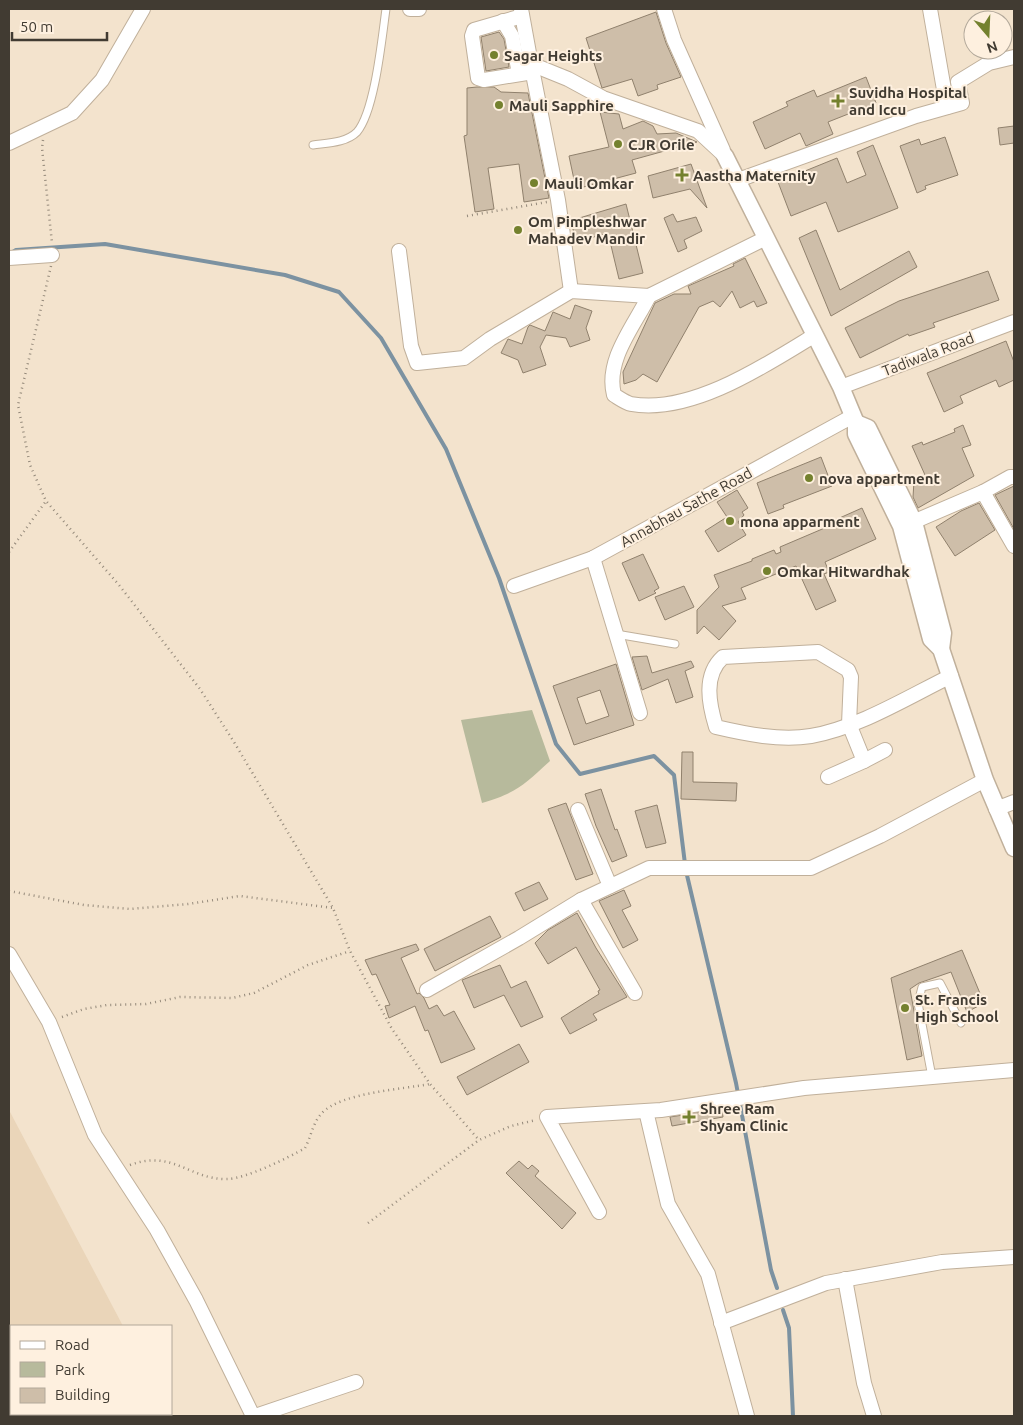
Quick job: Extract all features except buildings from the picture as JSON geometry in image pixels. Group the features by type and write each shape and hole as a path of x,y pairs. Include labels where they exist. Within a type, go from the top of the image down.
{"street":[{"path":"9,143 72,113 102,80 142,9"},
{"path":"410,9 419,9"},
{"path":"664,9 674,40 725,156 841,387 855,420 868,428 890,487 907,524 922,584 943,633 941,649 985,780 1014,848"},
{"path":"930,9 947,107"},
{"path":"571,292 558,200 528,70 522,12 503,21 474,30 472,36 478,78 484,80 528,70 698,132 725,156"},
{"path":"503,21 528,70"},
{"path":"738,180 916,116 962,103 958,82 989,63 1014,57"},
{"path":"399,251 411,346 418,363 464,358 490,338 571,292 650,296 766,238"},
{"path":"9,258 52,259"},
{"path":"650,296 613,365 611,381 614,395 630,404 670,404 700,395 749,376 815,335"},
{"name":"Tadiwala Road","path":"841,387 1014,322"},
{"name":"Annabhau Sathe Road","path":"514,586 593,558 855,420"},
{"path":"907,524 983,492 1010,477 1014,477"},
{"path":"983,492 1014,546"},
{"path":"593,558 642,713"},
{"path":"864,761 849,724 851,677 848,670 818,652 723,657 713,666 708,702 716,727 755,736 810,736 849,724 951,676"},
{"path":"828,777 885,750"},
{"path":"427,990 519,938 581,900 649,868 811,868 880,836 985,780"},
{"path":"996,809 1014,802"},
{"path":"578,810 610,886"},
{"path":"581,900 635,994"},
{"path":"9,954 49,1022 95,1135 157,1230 196,1300 254,1416 356,1382"},
{"path":"598,1212 547,1117 646,1111 804,1088 1014,1070"},
{"path":"646,1111 668,1204 708,1274 747,1416"},
{"path":"721,1323 826,1283 942,1262 1014,1257"},
{"path":"845,1280 864,1383 874,1416"}],"lane":[{"path":"313,145 341,141 356,132 363,122 377,74 386,9"},
{"path":"616,634 675,644"},
{"path":"932,1077 918,1003 922,987 940,983 961,1023"}],"path":[{"path":"45,127 42,148 52,240"},
{"path":"467,216 558,200"},
{"path":"52,259 18,404 30,465 46,501 119,584 200,689 234,742 333,908 350,952 392,1030 430,1084 479,1140"},
{"path":"9,552 46,501"},
{"path":"9,890 84,905 130,909 188,904 240,896 333,908"},
{"path":"49,1022 84,1009 107,1005 146,1004 180,997 232,998 254,993 308,965 350,952"},
{"path":"118,1170 134,1164 166,1160 211,1176 226,1179 239,1177 305,1148 320,1114 329,1106 363,1095 430,1084"},
{"path":"368,1223 479,1140 511,1126 547,1117"}],"shaded area":[{"path":"9,1110 122,1325 10,1325 10,1415 170,1416 9,1416"}],"green space":[{"path":"532,710 550,761 511,792 482,803 461,720"}],"waterway":[{"path":"11,253 16,250 105,244 285,275 339,292 381,338 446,449 499,578 556,744 580,774 654,756 674,775 685,864"},
{"path":"686,871 736,1083 771,1270 777,1288"},
{"path":"783,1310 789,1328 793,1416"}],"place":[{"name":"Sagar Heights","path":"494,55"},
{"name":"Suvidha Hospital and Iccu","path":"838,101"},
{"name":"Mauli Sapphire","path":"499,105"},
{"name":"CJR Orile","path":"618,144"},
{"name":"Aastha Maternity","path":"682,175"},
{"name":"Mauli Omkar","path":"534,183"},
{"name":"Om Pimpleshwar Mahadev Mandir","path":"518,230"},
{"name":"nova appartment","path":"809,478"},
{"name":"mona apparment","path":"730,521"},
{"name":"Omkar Hitwardhak","path":"767,571"},
{"name":"St. Francis High School","path":"905,1008"},
{"name":"Shree Ram Shyam Clinic","path":"689,1117"}]}
